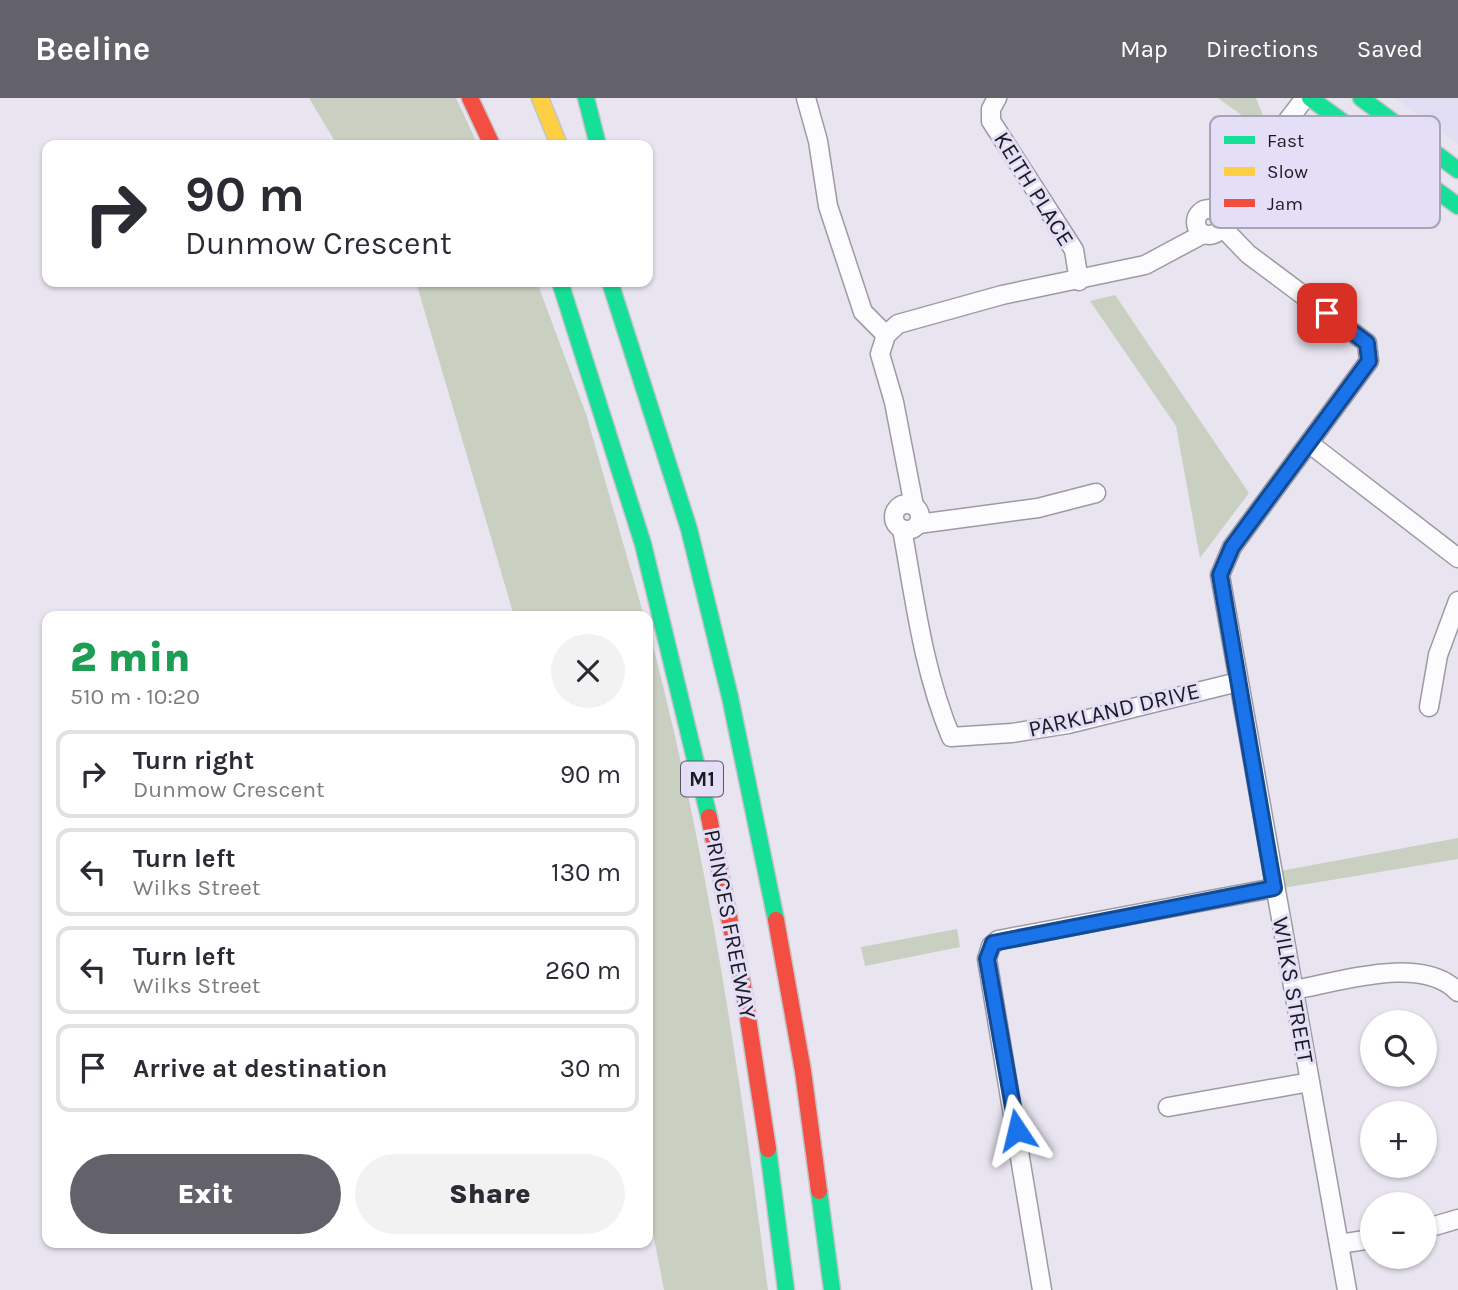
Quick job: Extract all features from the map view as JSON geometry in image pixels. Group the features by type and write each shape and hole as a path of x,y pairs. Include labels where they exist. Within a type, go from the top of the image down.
{"highway":[{"path":"470,98 490,140"},
{"path":"540,98 557,140"},
{"path":"586,98 597,140"},
{"path":"1308,98 1333,116"},
{"path":"1361,98 1385,116"},
{"path":"1440,157 1458,170"},
{"path":"1440,193 1458,206"},
{"path":"556,287 590,365"},
{"name":"PRINCES FREEWAY","path":"563,287 590,365 636,517 679,675 745,995 786,1290"},
{"name":"PRINCES FREEWAY","path":"612,287 689,529 730,697 769,884 803,1070 832,1290"},
{"path":"651,358 689,529"}],"street":[{"path":"806,98 818,141 828,205 863,312 886,335 898,324 971,302 1145,265 1210,225"},
{"name":"KEITH PLACE","path":"997,98 991,109 991,121 1074,250 1079,281"},
{"path":"1294,116 1308,98"},
{"name":"WILKS STREET","path":"1216,228 1367,343 1370,351 1369,361 1232,547 1223,565 1220,584 1347,1290"},
{"name":"PARKLAND DRIVE","path":"886,335 880,354 894,402 911,518 910,572 919,633 940,712 951,737 1012,733 1068,724 1238,682"},
{"path":"1310,444 1458,558"},
{"path":"911,518 964,516 1038,508 1096,493"},
{"path":"1429,707 1438,654 1458,601"},
{"path":"1042,1290 987,959 991,946 998,940 1274,888"},
{"path":"1294,990 1411,972 1448,981 1458,992"},
{"path":"1168,1107 1310,1082"},
{"path":"1437,1225 1458,1219"},
{"path":"1339,1244 1360,1241"}],"shaded area":[{"path":"1396,98 1458,98 1458,144 1440,131 1440,116 1420,116"}],"green space":[{"path":"309,98 456,98 476,140 334,140"},
{"path":"1218,98 1256,98 1263,116 1243,116"},
{"path":"417,287 539,287 586,414 643,611 513,611"},
{"path":"1115,295 1249,493 1200,558 1176,426 1090,301"},
{"path":"653,647 687,791 719,957 768,1290 664,1290 653,1233"},
{"path":"1458,838 1458,859 1283,888 1280,871"},
{"path":"957,929 960,947 865,966 861,947"}],"traffic: fast":[{"path":"586,98 597,140"},
{"path":"1310,98 1335,116"},
{"path":"1361,98 1385,116"},
{"path":"1440,157 1458,170"},
{"path":"1440,193 1458,206"},
{"path":"562,287 643,544 709,817"},
{"path":"612,287 689,529 730,697 776,920"},
{"path":"768,1149 786,1290"},
{"path":"819,1191 832,1290"}],"traffic: slow":[{"path":"540,98 557,140"}],"traffic: jam":[{"path":"470,98 490,140"},
{"path":"709,817 744,992 768,1149"},
{"path":"776,920 803,1071 819,1191"}],"route":[{"path":"1017,1130 987,959 993,943 1274,888 1220,575 1232,547 1369,361 1367,343 1327,313"}]}
